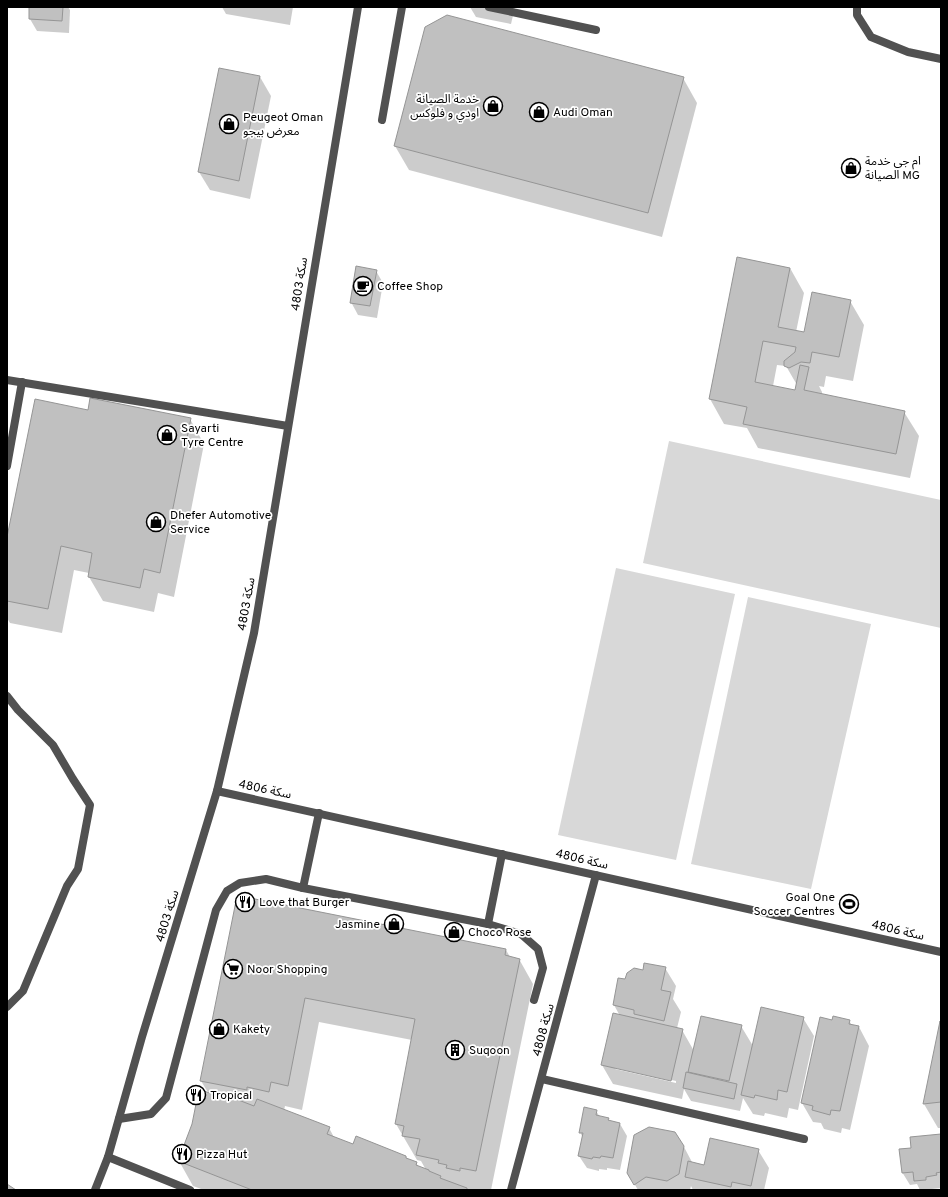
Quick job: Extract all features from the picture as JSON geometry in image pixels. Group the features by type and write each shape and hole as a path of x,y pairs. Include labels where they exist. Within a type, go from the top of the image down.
{"street":[{"name":"سكة 4803","path":"95,1190 108,1157 142,1037 217,791 254,633 358,7"},
{"path":"382,120 402,7"},
{"path":"489,7 596,30"},
{"path":"857,7 857,15 871,37 908,52 941,59"},
{"path":"7,380 288,426"},
{"path":"7,466 22,382"},
{"path":"7,696 18,710 54,745 73,779 90,805 78,869 68,886 23,991 7,1007"},
{"name":"سكة 4806","path":"217,791 941,952"},
{"path":"303,888 319,813"},
{"path":"488,924 502,854"},
{"name":"سكة 4808","path":"511,1190 596,875"},
{"path":"119,1119 151,1114 166,1098 216,910 226,891 240,883 266,879 303,888 488,924 521,934 538,949 543,968 534,1000"},
{"path":"542,1079 804,1139"},
{"path":"108,1157 190,1190"}],"shaded area":[{"path":"669,441 941,500 941,628 643,563"},
{"path":"616,568 735,594 676,860 558,835"},
{"path":"748,597 871,624 811,889 691,864"}],"building":[{"path":"29,7 63,7 62,21 29,19"},
{"name":"Audi Oman","path":"447,15 684,77 648,213 394,146 425,27"},
{"name":"Peugeot Oman معرض بيجو","path":"219,68 260,76 239,181 198,172"},
{"path":"737,257 790,268 778,327 804,332 812,292 851,300 839,357 812,352 810,363 801,362 789,368 784,366 784,361 795,352 796,347 763,341 755,382 795,390 800,365 809,367 804,390 905,411 896,454 743,424 747,407 709,399"},
{"name":"Coffee Shop","path":"356,266 377,270 370,306 350,303"},
{"path":"90,398 191,418 160,573 144,569 140,588 88,577 92,553 61,546 48,609 7,601 7,537 35,399 88,410"},
{"name":"Suqoon","path":"245,897 506,949 505,955 520,959 476,1171 460,1168 460,1171 446,1168 447,1165 438,1163 439,1160 416,1155 420,1139 402,1136 404,1126 395,1124 415,1019 305,998 288,1086 271,1082 269,1092 247,1087 247,1090 200,1081 236,901 244,903"},
{"path":"644,963 666,967 661,990 671,992 664,1021 634,1014 634,1010 613,1005 618,978 625,979 627,973 634,968 643,970"},
{"path":"761,1007 804,1017 787,1092 778,1090 777,1100 755,1095 754,1098 741,1095"},
{"path":"613,1013 683,1029 671,1081 601,1065"},
{"path":"701,1016 742,1025 729,1081 688,1072"},
{"path":"833,1016 850,1020 849,1024 859,1026 840,1111 831,1110 830,1115 812,1110 813,1106 801,1103 820,1017 832,1020"},
{"path":"940,1021 941,1102 923,1104"},
{"path":"686,1072 737,1084 734,1099 683,1088"},
{"path":"199,1089 227,1100 228,1096 254,1106 257,1099 330,1127 327,1134 353,1144 356,1136 406,1156 406,1158 417,1162 416,1165 441,1176 440,1178 467,1188 467,1190 252,1190 178,1161 192,1124"},
{"path":"584,1107 597,1110 596,1115 609,1118 608,1120 620,1123 613,1158 601,1156 600,1158 593,1157 592,1159 578,1156 583,1133 579,1133"},
{"path":"649,1127 675,1132 684,1146 679,1174 667,1181 646,1177 634,1185 627,1173 634,1135"},
{"path":"941,1134 941,1172 936,1173 937,1175 926,1177 926,1180 914,1181 913,1172 902,1173 899,1149 911,1148 910,1137"},
{"path":"710,1138 759,1149 751,1186 732,1182 731,1187 685,1177 688,1161 704,1165"},
{"path":"7,1184 16,1190 7,1190"}],"place":[{"name":"خدمة الصيانة اودي و فلوكس","path":"493,106"},
{"name":"Audi Oman","path":"539,112"},
{"name":"Peugeot Oman معرض بيجو","path":"229,124"},
{"name":"ام جي خدمة الصيانة MG","path":"851,168"},
{"name":"Coffee Shop","path":"363,286"},
{"name":"Sayarti Tyre Centre","path":"167,435"},
{"name":"Dhefer Automotive Service","path":"156,522"},
{"name":"Love that Burger","path":"245,902"},
{"name":"Goal One Soccer Centres","path":"849,904"},
{"name":"Jasmine","path":"394,924"},
{"name":"Choco Rose","path":"454,932"},
{"name":"Noor Shopping","path":"233,969"},
{"name":"Kakety","path":"219,1029"},
{"name":"Suqoon","path":"455,1050"},
{"name":"Tropical","path":"196,1095"},
{"name":"Pizza Hut","path":"182,1154"}]}
